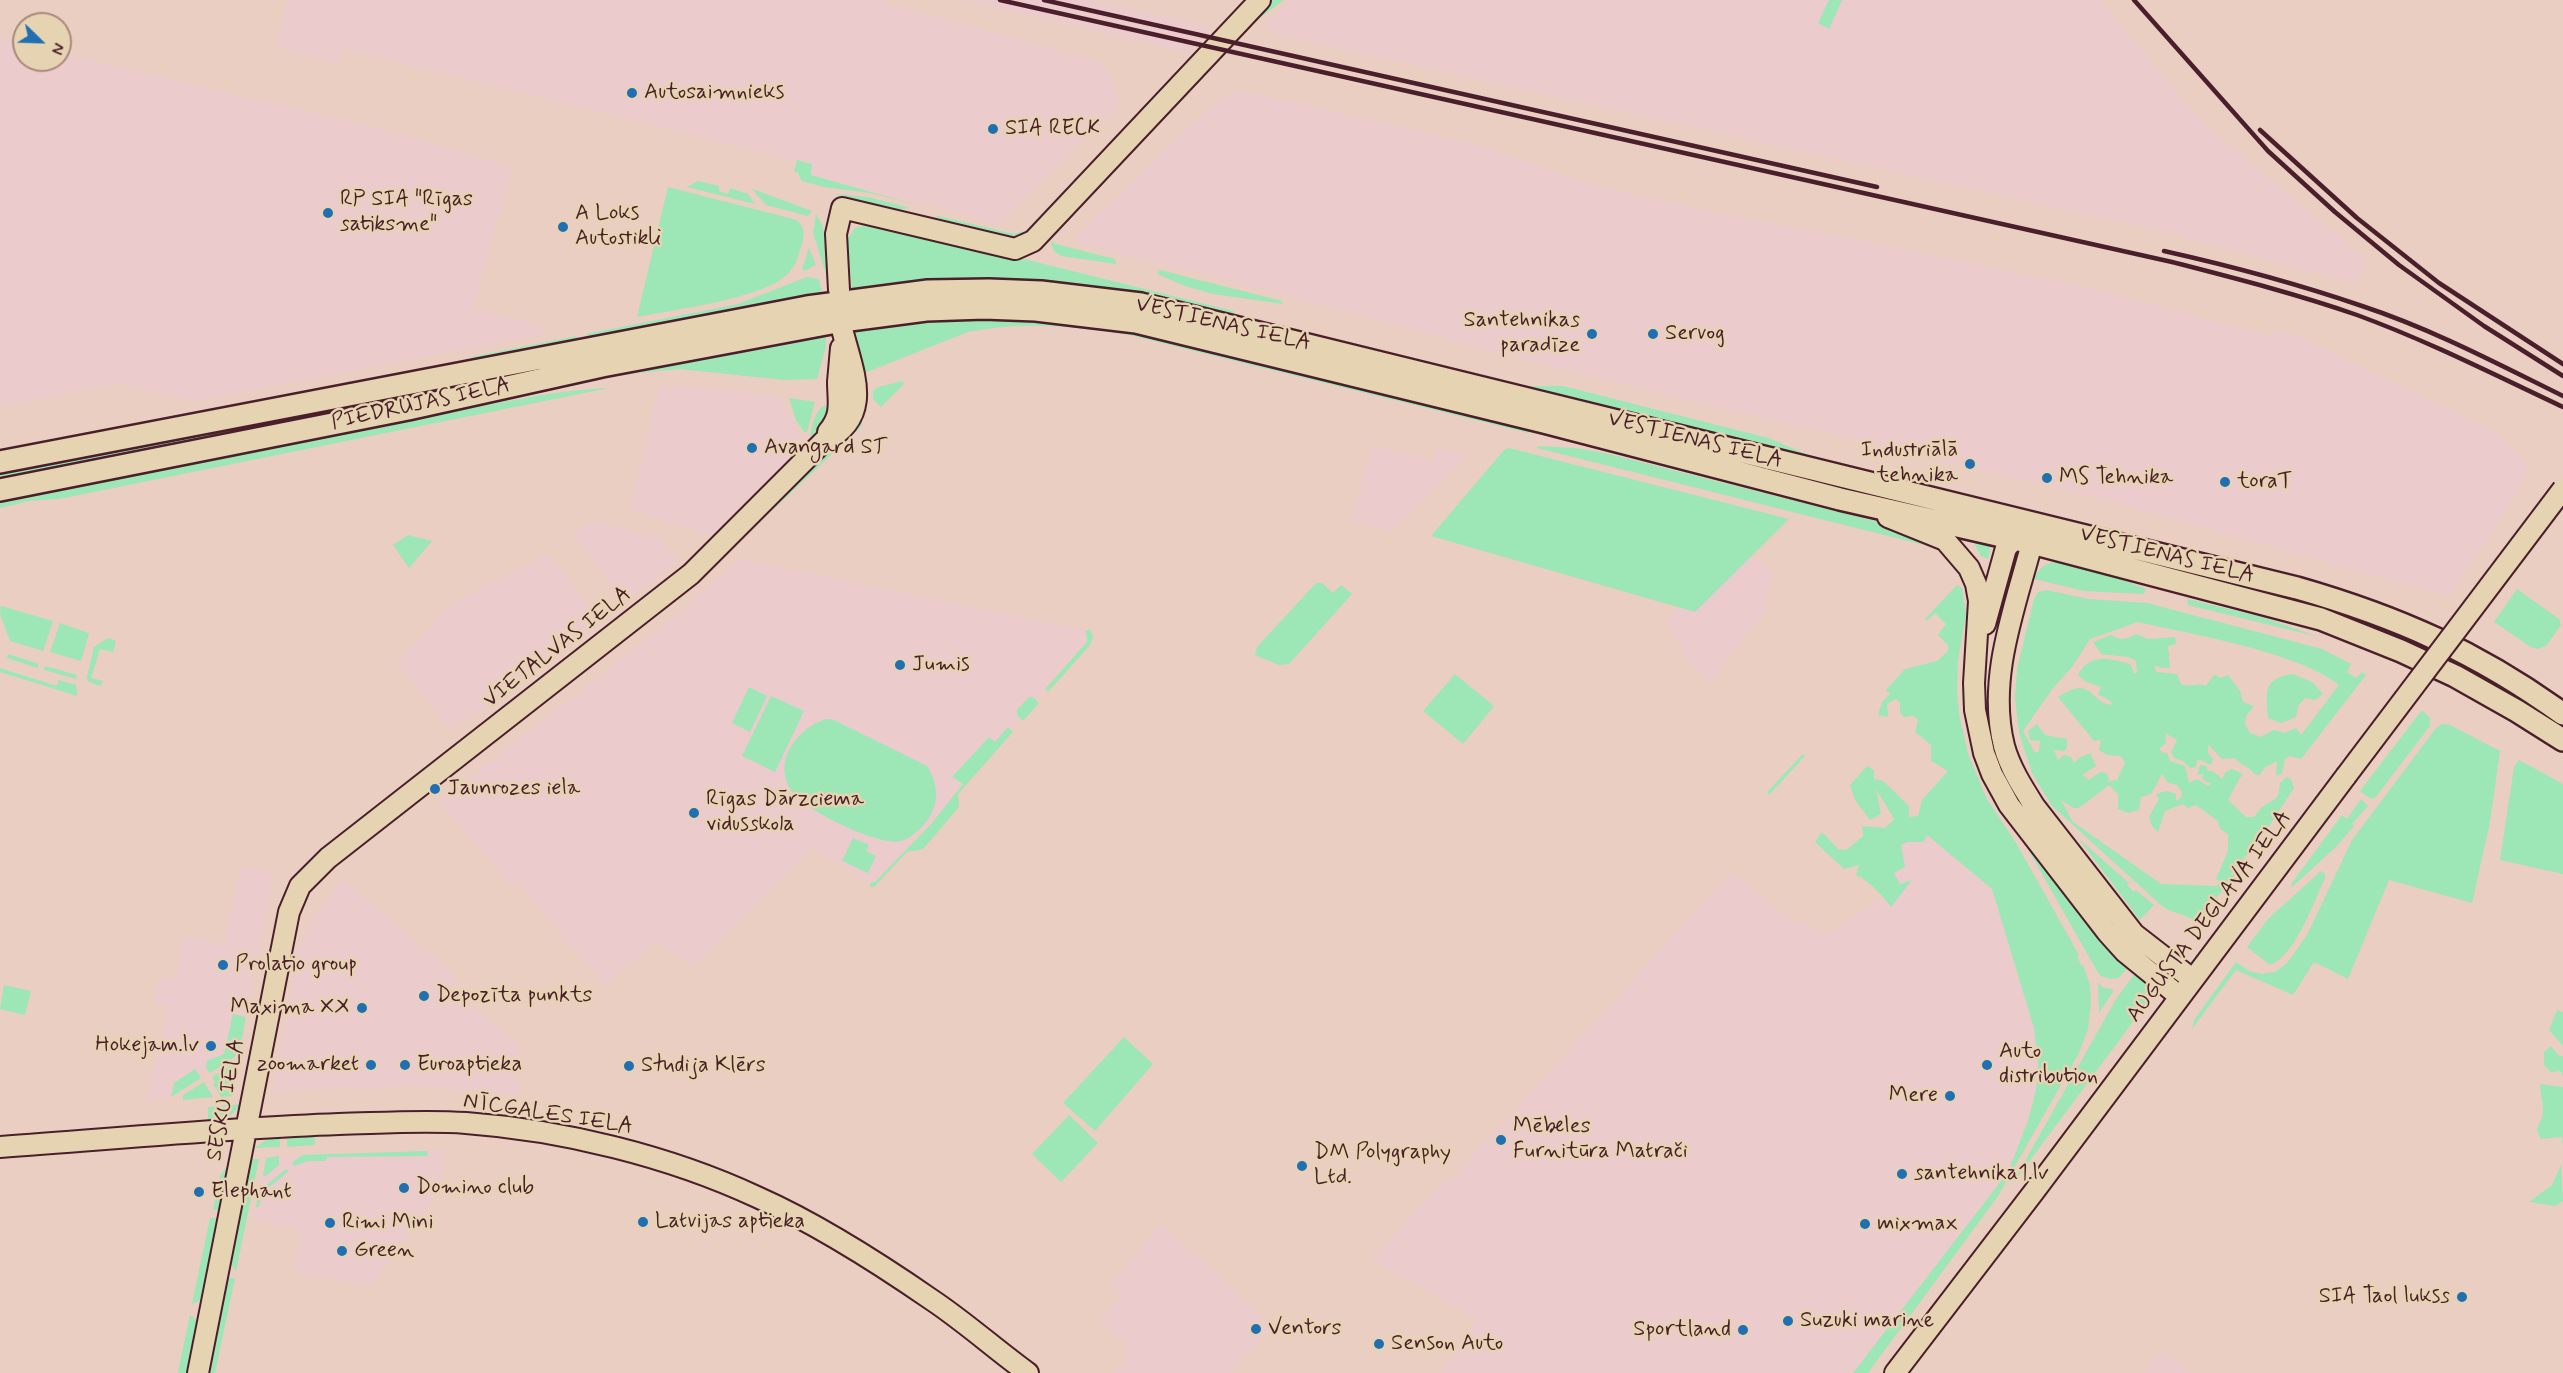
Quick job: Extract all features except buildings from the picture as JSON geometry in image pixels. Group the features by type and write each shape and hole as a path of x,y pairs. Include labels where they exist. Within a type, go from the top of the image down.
{"main road":[{"name":"VESTIENAS IELA","path":"840,304 928,291 989,290 1041,292 1140,304 2023,533 2321,620 2401,651 2455,676 2563,740"},
{"name":"PIEDRUJAS IELA","path":"0,462 840,304"},
{"name":"PIEDRUJAS IELA","path":"0,490 408,409 587,369 840,304"},
{"name":"VESTIENAS IELA","path":"840,304 883,313 984,308 1036,310 1136,322 1544,422 1870,506 2023,533 2049,527 2341,600 2421,630 2470,654 2528,688 2563,714"}],"street":[{"path":"840,304 836,234 842,208 1015,249 1032,241 1260,0"},
{"name":"VIETALVAS IELA","path":"308,876 691,574 823,442 837,421 841,408 838,384 842,328 856,383 856,407 846,427 823,442"},
{"name":"AUGUSTA DEGLAVA IELA","path":"1895,1373 2563,489"},
{"path":"1870,506 1896,521 1935,535 1955,549 1969,568 1976,584 1979,601 1974,683 1980,734 1992,774 2008,804 2107,932 2125,952 2180,996"},
{"path":"1978,645 2003,556 2023,533"},
{"path":"2023,533 2000,674 1999,714 2004,747 2021,786 2035,807 2134,934 2192,979"},
{"name":"SESKU IELA","path":"198,1373 289,912 300,886 308,876"},
{"name":"NĪCGALES IELA","path":"0,1147 246,1128 405,1122 464,1123 545,1134 644,1156 759,1197 817,1228 933,1300 1028,1373"}],"shaded area":[{"path":"289,0 876,0 1104,63 1121,104 998,225 925,202 914,203 811,175 812,164 343,49 338,64 276,47"},
{"path":"965,0 1093,0 1210,27 1188,53"},
{"path":"1291,0 2100,0 2201,121 2366,260 2358,284 2171,233 1272,33 1267,28 1267,22"},
{"path":"0,39 12,42 12,72 72,72 72,56 396,133 513,167 473,308 545,327 543,334 194,401 116,383 0,407"},
{"path":"1248,92 1475,144 1592,185 1734,217 1826,233 2106,292 2272,337 2276,332 2294,334 2493,431 2527,463 2528,471 2491,535 2450,594 2444,595 2106,500 1545,365 1217,277 1077,243 1075,238 1222,96"},
{"path":"690,386 779,397 804,441 802,447 716,532 707,534 630,510 660,387"},
{"path":"1373,446 1433,461 1437,447 1469,455 1391,532 1351,521"},
{"path":"590,521 660,538 678,561 625,603 573,534"},
{"path":"1739,541 1773,574 1763,614 1710,683 1686,658 1668,620 1689,588"},
{"path":"549,553 601,625 451,730 397,662 455,602"},
{"name":"Rīgas Dārzciema vidusskola","path":"741,559 1086,631 1087,641 931,824 875,882 870,883 813,848 694,966 657,941 605,985 518,881 512,886 439,802 661,628"},
{"path":"1916,826 1992,889 2034,1028 2038,1063 2036,1090 2028,1121 2008,1172 1853,1373 1441,1373 1478,1320 1371,1260 1444,1182 1453,1178 1731,873 1794,922 1798,920 1828,934 1883,898 1881,863"},
{"path":"242,865 274,874 236,1052 167,1098 146,1102 169,1007 153,1002 160,977 175,980 185,936 224,945"},
{"path":"342,879 454,973 456,992 519,1046 518,1096 416,1086 272,1091 290,1008 298,949 309,926"},
{"path":"444,1150 439,1191 371,1286 294,1272 302,1230 253,1220 266,1157"},
{"path":"1162,1224 1273,1326 1230,1373 1115,1373 1127,1359 1125,1343 1100,1322 1122,1295 1110,1284"},
{"path":"2162,1350 2192,1373 2145,1373"}],"green space":[{"path":"1271,0 1284,0 1234,37"},
{"path":"1829,0 1842,0 1829,29 1818,23"},
{"path":"797,160 812,164 811,175 913,204 870,193 824,187 802,181 798,173 794,172"},
{"path":"698,181 719,186 719,191 728,194 730,188 748,194 755,204 687,187"},
{"path":"668,187 797,220 803,231 798,258 784,277 755,292 714,303 637,317"},
{"path":"752,189 812,211 808,216 766,205"},
{"path":"833,194 868,197 910,208 896,210"},
{"path":"816,214 823,226 828,280 813,233"},
{"path":"934,215 1014,234 1032,229 1018,239 1011,239 944,222"},
{"path":"863,226 948,240 1233,311 1235,314 1101,288 1025,280 967,279 852,288 847,240 855,228"},
{"path":"1050,241 1115,259 1116,264 1061,256 1054,251"},
{"path":"809,248 816,265 804,271 802,269"},
{"path":"1160,270 1282,301 1283,304 1213,294 1185,286 1157,274"},
{"path":"807,277 819,279 822,293 608,338 590,340 586,334 738,304"},
{"path":"1029,316 1141,332 1532,430 1528,433 1129,335 1069,327 1008,327 968,332 867,372 863,373 858,365 855,326 890,320"},
{"path":"826,332 826,346 817,379 784,380 679,369 615,375 615,372"},
{"path":"577,336 577,342 485,359 471,357"},
{"path":"525,372 525,375 0,482 0,471"},
{"path":"902,381 904,384 881,407 873,399 873,391 878,387"},
{"path":"1517,386 1563,386 1768,438 1811,456 1814,460"},
{"path":"609,388 59,499 29,501 0,508 0,499 421,415 562,392"},
{"path":"789,398 815,402 807,432 804,432 796,420"},
{"path":"830,404 825,424 810,437 818,412 825,405"},
{"path":"861,406 862,425 859,429 750,531 747,528"},
{"path":"1538,446 1575,448 1605,453 1914,531 1948,551 1537,448"},
{"path":"1509,448 1789,519 1695,612 1431,536 1504,450"},
{"path":"408,535 432,541 409,568 393,545"},
{"path":"1976,539 1991,544 1988,559 1981,556 1975,545"},
{"path":"2065,561 2089,567 2146,589 2144,594 2084,591 2034,579 2039,570 2046,565"},
{"path":"2004,578 2009,580 1997,628 1993,630 1991,628"},
{"path":"1316,583 1322,583 1333,593 1341,585 1352,594 1289,664 1279,665 1255,655 1257,647"},
{"path":"1957,585 1962,588 1966,614 1958,660 1957,689 1959,714 1968,754 1987,799 2015,841 2079,955 2077,957 2083,965 2090,985 2088,1029 2078,1055 1998,1196 1868,1373 1853,1373 2008,1172 2028,1121 2036,1090 2038,1063 2034,1028 1992,889 1927,835 1924,842 1907,842 1901,845 1905,867 1894,873 1900,884 1912,880 1891,907 1875,889 1856,875 1859,865 1844,869 1815,842 1822,832 1838,849 1846,850 1863,836 1862,826 1885,828 1894,819 1876,789 1881,814 1870,820 1855,800 1850,785 1867,766 1874,770 1874,779 1883,781 1909,806 1909,817 1918,816 1922,800 1948,771 1931,761 1931,745 1915,732 1918,720 1914,716 1904,717 1900,712 1900,703 1896,699 1887,704 1888,717 1878,715 1882,702 1890,694 1886,690 1905,669 1937,661 1948,651 1948,645 1938,635 1946,624 1935,613 1928,620 1924,620"},
{"path":"2517,589 2559,619 2561,625 2546,646 2538,649 2531,647 2494,622"},
{"path":"2047,590 2088,599 2147,603 2322,649 2351,664 2347,672 2356,678 2362,672 2366,675 2301,759 2290,756 2285,759 2282,773 2276,776 2277,761 2264,768 2260,775 2254,774 2235,758 2222,759 2208,744 2208,753 2213,759 2211,765 2197,760 2196,767 2190,768 2183,761 2174,758 2171,752 2177,740 2165,733 2166,743 2159,749 2167,753 2170,761 2185,766 2189,783 2197,779 2208,786 2211,784 2202,779 2204,774 2197,775 2200,765 2206,766 2208,771 2213,771 2222,779 2226,772 2232,769 2243,774 2228,800 2246,817 2254,817 2276,798 2280,783 2287,777 2291,779 2294,788 2266,831 2230,875 2236,874 2197,922 2162,906 2052,806 2032,773 2019,733 2015,697 2017,669 2034,599 2038,592","holes":["2138,622 2271,654 2320,673 2339,685 2301,735 2296,728 2284,733 2274,730 2261,737 2250,733 2245,725 2246,716 2254,706 2243,702 2240,691 2228,675 2220,678 2213,676 2206,686 2181,684 2177,674 2156,672 2155,665 2170,668 2168,646 2176,644 2175,637 2148,639 2136,634 2124,639 2111,635 2093,642 2101,654 2128,657 2136,661 2137,672 2134,674 2131,665 2127,663 2099,659 2087,664 2078,675 2086,682 2101,687 2098,694 2112,702 2111,705 2104,703 2089,691 2078,688 2058,697 2094,741 2101,740 2099,750 2107,755 2121,756 2125,763 2117,780 2108,782 2109,778 2106,773 2100,772 2089,780 2082,775 2096,766 2090,753 2074,763 2071,757 2064,755 2058,760 2054,750 2064,751 2067,748 2067,739 2045,735 2037,724 2028,731 2030,740 2040,741 2039,751 2035,753 2023,731 2053,688 2072,667 2090,639","2162,774 2168,783 2177,785 2182,792 2181,798 2176,801 2176,794 2166,791 2156,794 2159,799 2149,817 2152,826 2158,832 2165,811 2183,804 2188,808 2196,805 2218,821 2220,829 2228,834 2228,851 2216,879 2221,882 2216,886 2161,884 2073,822 2061,800 2074,808 2079,808 2109,785 2118,794 2118,809 2128,813 2139,810 2141,797 2151,794"]},
{"path":"2187,599 2262,617 2319,637 2188,605"},
{"path":"1,606 53,621 43,651 10,641 0,614"},
{"path":"60,623 89,633 81,661 50,652"},
{"path":"1090,629 1093,637 1090,645 1048,692 1045,689 1087,642 1086,631"},
{"path":"108,638 116,641 113,652 100,649 91,678 103,681 101,686 88,682 87,677 94,647"},
{"path":"8,654 39,664 37,668 7,658"},
{"path":"45,666 77,675 76,679 44,670"},
{"path":"0,668 57,686 59,680 76,685 77,696 0,672"},
{"path":"1455,674 1494,706 1463,744 1423,711"},
{"path":"2293,674 2312,682 2323,694 2315,700 2305,698 2298,706 2296,717 2281,723 2268,718 2268,688 2276,679"},
{"path":"749,687 767,696 750,732 732,723"},
{"path":"771,696 804,711 775,772 742,756"},
{"path":"1029,697 1033,697 1039,703 1023,721 1017,715 1017,710"},
{"path":"2422,710 2430,718 2430,726 2375,798 2371,799 2360,791"},
{"path":"826,719 834,720 927,766 935,783 934,808 929,818 915,834 901,841 877,839 828,818 794,794 787,783 785,771 790,749 805,731"},
{"path":"2442,724 2450,725 2500,751 2490,822 2472,903 2389,880 2348,979 2314,962 2293,995 2236,970 2192,1029 2194,1020 2236,962 2249,971 2262,974 2275,972 2287,963 2307,935 2352,840 2436,728"},
{"path":"1008,727 1013,732 958,794 959,807 923,849 907,852 874,887 870,887 870,883 875,882 931,824 963,784 952,777 989,737 995,742"},
{"path":"1803,754 1805,756 1769,795 1767,792"},
{"path":"2519,760 2563,784 2563,874 2500,860 2514,767"},
{"path":"2361,799 2368,806 2352,824 2354,826 2337,846 2292,887 2291,884 2342,815 2347,819"},
{"path":"853,838 869,845 866,851 876,856 868,873 842,861"},
{"path":"2078,838 2129,883 2127,885 2134,892 2136,890 2154,905 2140,920"},
{"path":"2024,842 2100,939 2129,967 2118,978 2110,979 2101,976 2097,971"},
{"path":"2321,871 2325,874 2325,878 2303,927 2288,951 2270,965 2247,947 2269,918"},
{"path":"2136,972 2143,980 2148,992 2144,1007 2011,1186 2116,999"},
{"path":"2098,983 2104,988 2113,989 2099,1013"},
{"path":"4,985 31,991 25,1015 0,1009"},
{"path":"2557,1010 2563,1012 2563,1046 2549,1030"},
{"path":"233,1014 246,1017 239,1054 210,1073 206,1068 207,1061 224,1054"},
{"path":"1124,1037 1153,1064 1095,1131 1063,1103"},
{"path":"2551,1046 2558,1055 2563,1056 2563,1078 2561,1071 2551,1072 2544,1065 2544,1052"},
{"path":"238,1061 232,1096 221,1097 213,1084 215,1082 212,1077"},
{"path":"195,1069 201,1078 171,1097 174,1083"},
{"path":"204,1082 213,1097 183,1100 183,1095"},
{"path":"2540,1084 2563,1087 2563,1149 2562,1137 2541,1139 2539,1135 2538,1128 2543,1115"},
{"path":"242,1104 229,1117 208,1120 208,1107"},
{"path":"1069,1115 1098,1143 1061,1182 1032,1154"},
{"path":"312,1135 315,1145 287,1147 287,1136"},
{"path":"280,1137 280,1147 254,1148 269,1138"},
{"path":"427,1151 428,1156 327,1157 326,1161 309,1161 294,1166 292,1163 302,1155"},
{"path":"279,1156 279,1165 266,1176 263,1175 266,1158"},
{"path":"250,1159 259,1159 236,1271 228,1260"},
{"path":"230,1162 222,1210 213,1210 220,1176"},
{"path":"2561,1165 2563,1201 2555,1206 2529,1202 2552,1185"},
{"path":"286,1169 289,1171 262,1193 259,1207 256,1207 259,1191"},
{"path":"210,1218 221,1218 204,1299 192,1304"},
{"path":"235,1278 215,1373 206,1373 225,1281"},
{"path":"190,1315 199,1322 190,1373 178,1373"}],"railway":[{"path":"1000,0 2219,274 2312,300 2383,325 2563,407"},
{"path":"1044,0 1877,187"},
{"path":"2134,0 2268,151 2335,212 2399,265 2484,326 2563,376"},
{"path":"2260,130 2357,218 2439,283 2563,364"},
{"path":"2164,251 2289,283 2388,315 2464,348 2563,396"}],"place":[{"name":"Autosaimnieks","path":"632,93"},
{"name":"SIA RECK","path":"993,129"},
{"name":"RP SIA \"Rīgas satiksme\"","path":"328,213"},
{"name":"A Loks Autostikli","path":"563,227"},
{"name":"Santehnikas paradīze","path":"1592,334"},
{"name":"Servog","path":"1653,334"},
{"name":"Avangard ST","path":"752,448"},
{"name":"Industriālā tehnika","path":"1970,464"},
{"name":"MS Tehnika","path":"2047,478"},
{"name":"toraT","path":"2225,482"},
{"name":"Jumis","path":"900,665"},
{"name":"Jaunrozes iela","path":"435,789"},
{"name":"Rīgas Dārzciema vidusskola","path":"694,813"},
{"name":"Prolatio group","path":"223,965"},
{"name":"Depozīta punkts","path":"424,996"},
{"name":"Maxima XX","path":"362,1008"},
{"name":"Hokejam.lv","path":"211,1046"},
{"name":"zoomarket","path":"371,1065"},
{"name":"Euroaptieka","path":"405,1065"},
{"name":"Auto distribution","path":"1987,1065"},
{"name":"Studija Klērs","path":"629,1066"},
{"name":"Mere","path":"1950,1096"},
{"name":"Mēbeles Furnitūra Matrači","path":"1501,1140"},
{"name":"DM Polygraphy Ltd.","path":"1302,1166"},
{"name":"santehnika1.lv","path":"1902,1174"},
{"name":"Domino club","path":"404,1188"},
{"name":"Elephant","path":"199,1192"},
{"name":"Latvijas aptieka","path":"643,1222"},
{"name":"Rimi Mini","path":"330,1223"},
{"name":"mixmax","path":"1865,1224"},
{"name":"Green","path":"342,1251"},
{"name":"SIA Taol lukss","path":"2462,1297"},
{"name":"Suzuki marine","path":"1788,1321"},
{"name":"Ventors","path":"1256,1329"},
{"name":"Sportland","path":"1743,1330"},
{"name":"Senson Auto","path":"1379,1344"}]}
